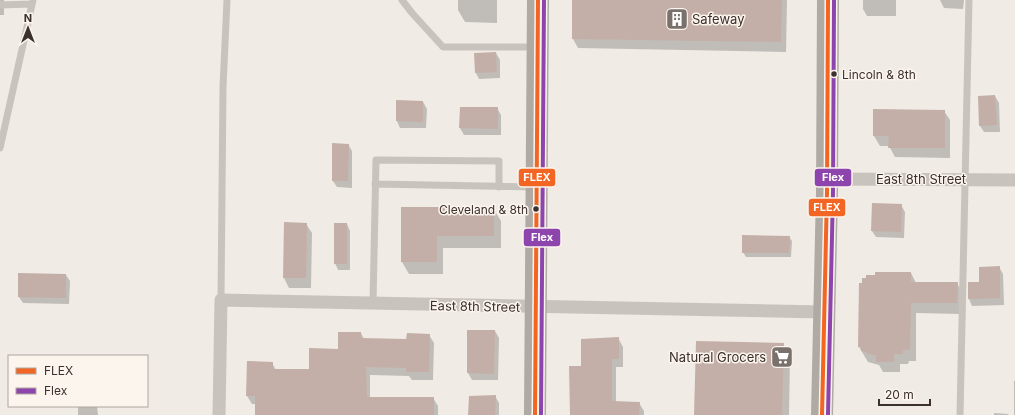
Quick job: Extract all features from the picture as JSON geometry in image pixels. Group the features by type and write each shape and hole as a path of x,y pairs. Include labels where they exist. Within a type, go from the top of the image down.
{"highway":[{"path":"535,415 538,0"},
{"path":"822,415 827,179 828,0"}],"street":[{"name":"East 8th Street","path":"827,179 1015,180"},
{"name":"East 8th Street","path":"221,300 824,312"},
{"path":"219,415 221,300"}],"lane":[{"path":"221,300 223,87 228,0"},
{"path":"402,0 443,47 537,47"},
{"path":"960,415 969,0"},
{"path":"0,5 33,2 0,148"},
{"path":"373,304 376,160 499,161 499,187"},
{"path":"375,184 537,187"}],"building":[{"name":"Safeway","path":"572,0 782,0 781,42 572,39"},
{"path":"496,52 497,72 475,73 474,53"},
{"path":"995,95 997,125 979,126 978,96"},
{"path":"396,100 423,101 423,122 396,121"},
{"path":"460,107 498,107 498,129 459,128"},
{"path":"873,109 945,110 945,148 888,148 889,136 873,136"},
{"path":"332,143 349,144 348,181 332,181"},
{"path":"872,203 902,204 901,232 871,231"},
{"path":"401,207 494,207 494,236 437,236 437,262 401,262"},
{"path":"284,222 307,223 306,278 283,278"},
{"path":"334,223 347,223 347,264 334,264"},
{"path":"742,235 790,236 789,253 742,253"},
{"path":"1000,266 1000,298 968,299 968,282 979,282 979,267"},
{"path":"875,272 911,272 911,282 958,282 957,303 911,303 910,350 903,350 903,354 894,354 894,362 876,362 876,355 867,354 867,352 861,351 861,347 858,347 859,283 862,283 862,278 866,278 866,275 875,275"},
{"path":"18,273 66,274 66,298 18,297"},
{"path":"467,330 495,330 494,374 467,373"},
{"path":"338,332 361,332 361,338 406,339 407,333 430,334 429,372 406,372 406,368 366,367 367,397 434,397 434,415 255,415 255,396 246,396 247,361 273,362 273,369 309,369 309,348 338,349"},
{"path":"619,337 619,359 612,359 612,401 640,402 639,415 570,415 569,366 581,366 581,339"},
{"path":"696,341 784,343 782,415 694,415"},
{"path":"496,395 495,415 468,415 469,396"}],"transit line":[{"name":"FLEX","path":"535,415 538,0"},
{"name":"Flex","path":"541,415 544,0"},
{"name":"FLEX","path":"822,415 827,192 828,0"},
{"name":"Flex","path":"828,415 833,192 834,0"}],"place":[{"name":"Safeway","path":"677,19"},
{"name":"Lincoln & 8th","path":"834,74"},
{"name":"Cleveland & 8th","path":"536,209"},
{"name":"Natural Grocers","path":"782,357"}]}
